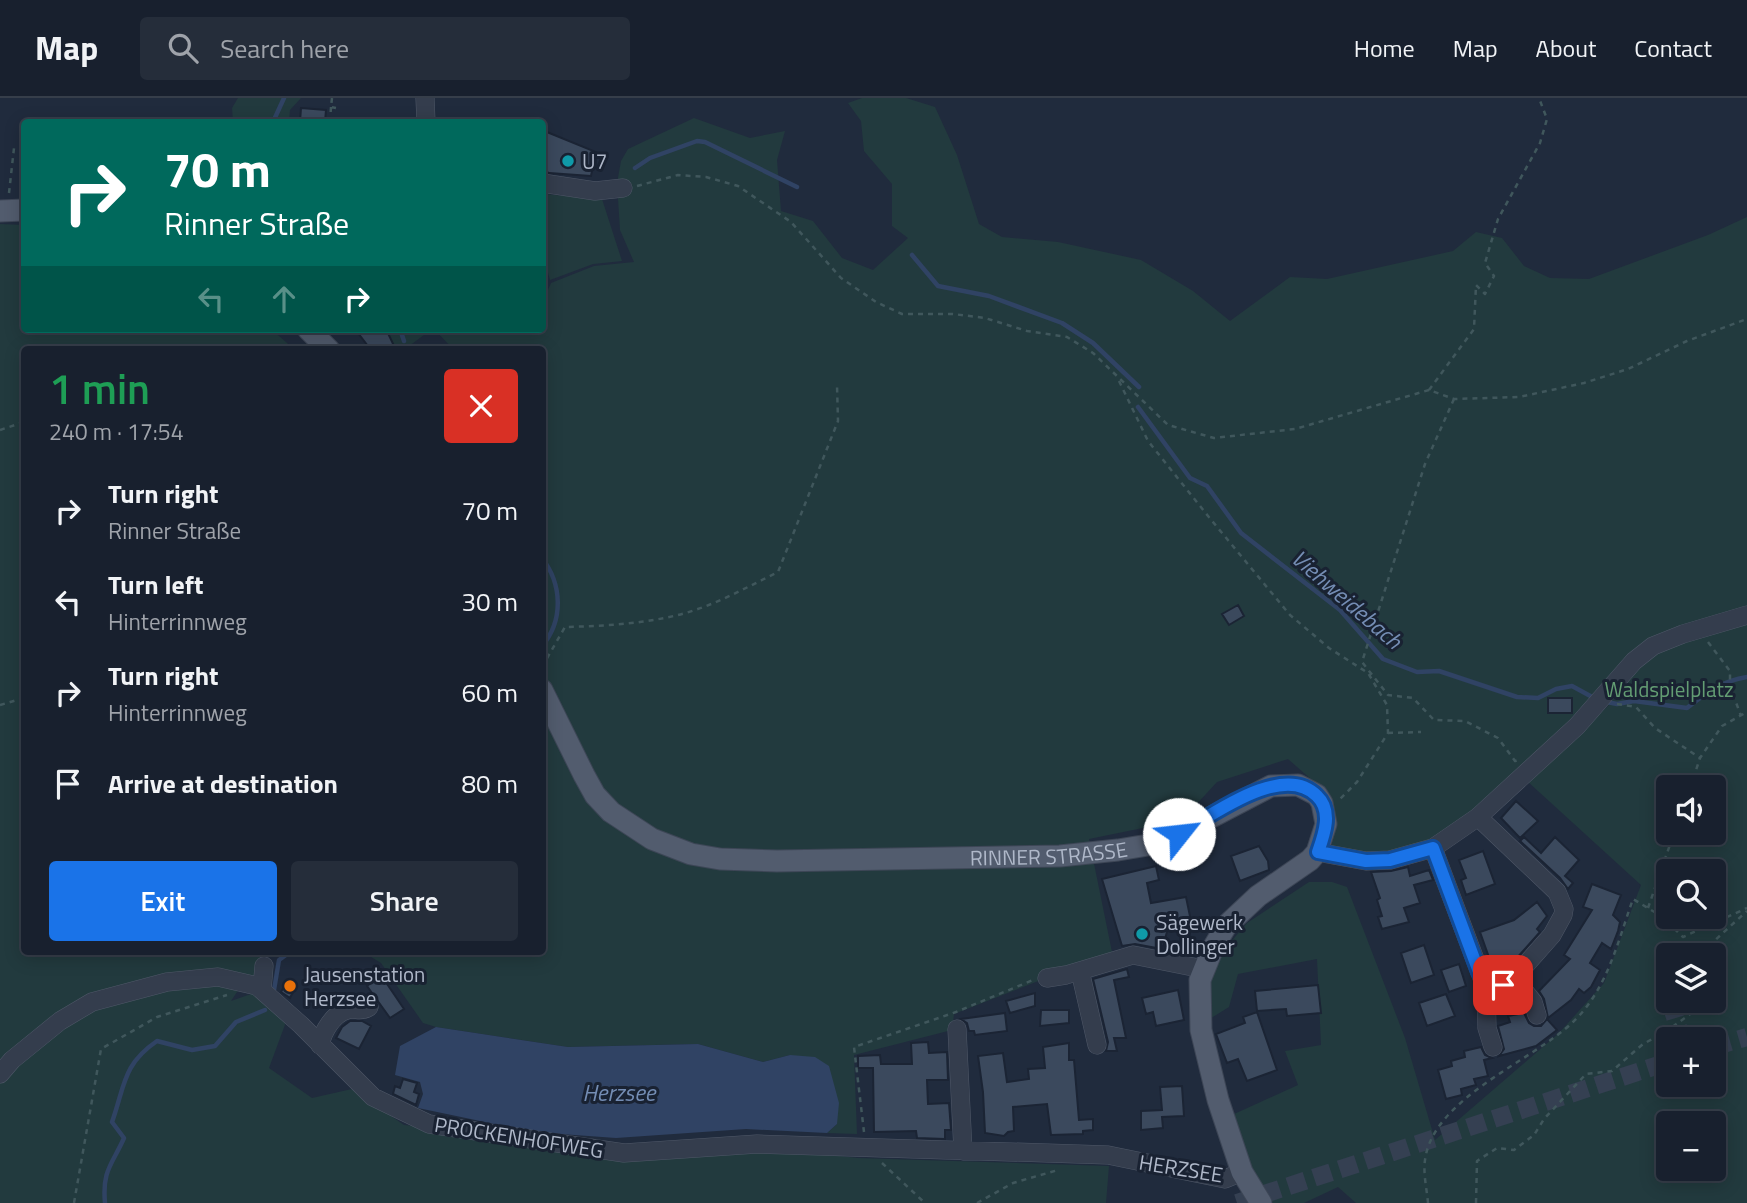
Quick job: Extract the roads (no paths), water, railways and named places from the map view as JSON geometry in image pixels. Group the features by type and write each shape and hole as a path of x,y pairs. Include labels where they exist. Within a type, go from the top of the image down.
{"main road":[{"path":"312,333 325,346"},
{"name":"RINNER STRASSE","path":"546,698 595,795 611,812 652,839 691,854 720,859 778,861 1047,856 1118,850 1148,845 1179,834 1254,793 1270,786 1285,784 1298,785 1317,795 1325,814 1324,836 1318,852"},
{"path":"1261,1203 1242,1172 1225,1126 1201,1030 1199,995 1203,969 1226,926 1240,911 1318,852"}],"street":[{"path":"425,98 426,119"},
{"path":"546,184 595,191 623,188"},
{"path":"1318,852 1366,861 1390,860 1433,848 1478,817 1600,701 1634,661 1653,646 1747,615"},
{"path":"1478,817 1557,892 1563,902 1563,915 1558,924 1514,978 1509,983 1497,986 1486,983"},
{"path":"1433,848 1476,964 1486,983 1488,1028 1493,1047"},
{"path":"1047,978 1133,955 1203,969"},
{"path":"0,1074 12,1060 60,1021 74,1011 103,999 167,982 204,976 260,988 264,966"},
{"path":"1080,971 1097,1045"},
{"path":"1514,978 1533,1002 1537,1015"},
{"name":"PROCKENHOFWEG","path":"260,988 373,1097 429,1124 624,1153 757,1144 867,1148"},
{"path":"320,1045 325,1030 337,1017 348,1010 360,1011 369,1007"},
{"path":"957,1029 963,1151"},
{"name":"HERZSEE","path":"867,1148 1108,1156 1225,1179 1242,1172"}],"water":[{"name":"Herzsee","path":"436,1027 568,1047 698,1044 763,1062 790,1055 815,1057 829,1066 839,1103 837,1124 827,1133 746,1129 616,1138 533,1132 418,1108 423,1094 420,1082 395,1075 400,1046"}],"waterway":[{"path":"274,119 284,98"},
{"name":"Viehweidebach","path":"635,168 650,158 697,141 705,142 797,187"},
{"name":"Viehweidebach","path":"912,255 938,286 989,296 1062,323 1093,343 1139,387"},
{"path":"401,333 404,341"},
{"name":"Viehweidebach","path":"1138,407 1190,478 1207,486 1241,533 1340,610 1383,659 1417,672 1439,671 1517,697 1538,698 1556,689 1572,686 1594,698"},
{"path":"546,564 554,579 558,602 554,625 546,640"},
{"name":"Viehweidebach","path":"1607,702 1617,704 1634,701 1687,708 1715,688 1747,677"},
{"path":"274,990 279,960 286,955"},
{"path":"105,1203 107,1175 124,1138 112,1122 126,1077 137,1059 157,1041 192,1050 215,1046 236,1022 265,1010"}],"tunnel":[{"path":"1674,1013 1678,1027"},
{"path":"1726,1043 1747,1037"},
{"path":"1237,1203 1656,1066"}],"place":[{"name":"U7","path":"568,161"},
{"name":"Sägewerk Dollinger","path":"1142,934"},
{"name":"Jausenstation Herzsee","path":"290,986"}],"park label":[{"name":"Waldspielplatz","path":"1669,689"}]}
